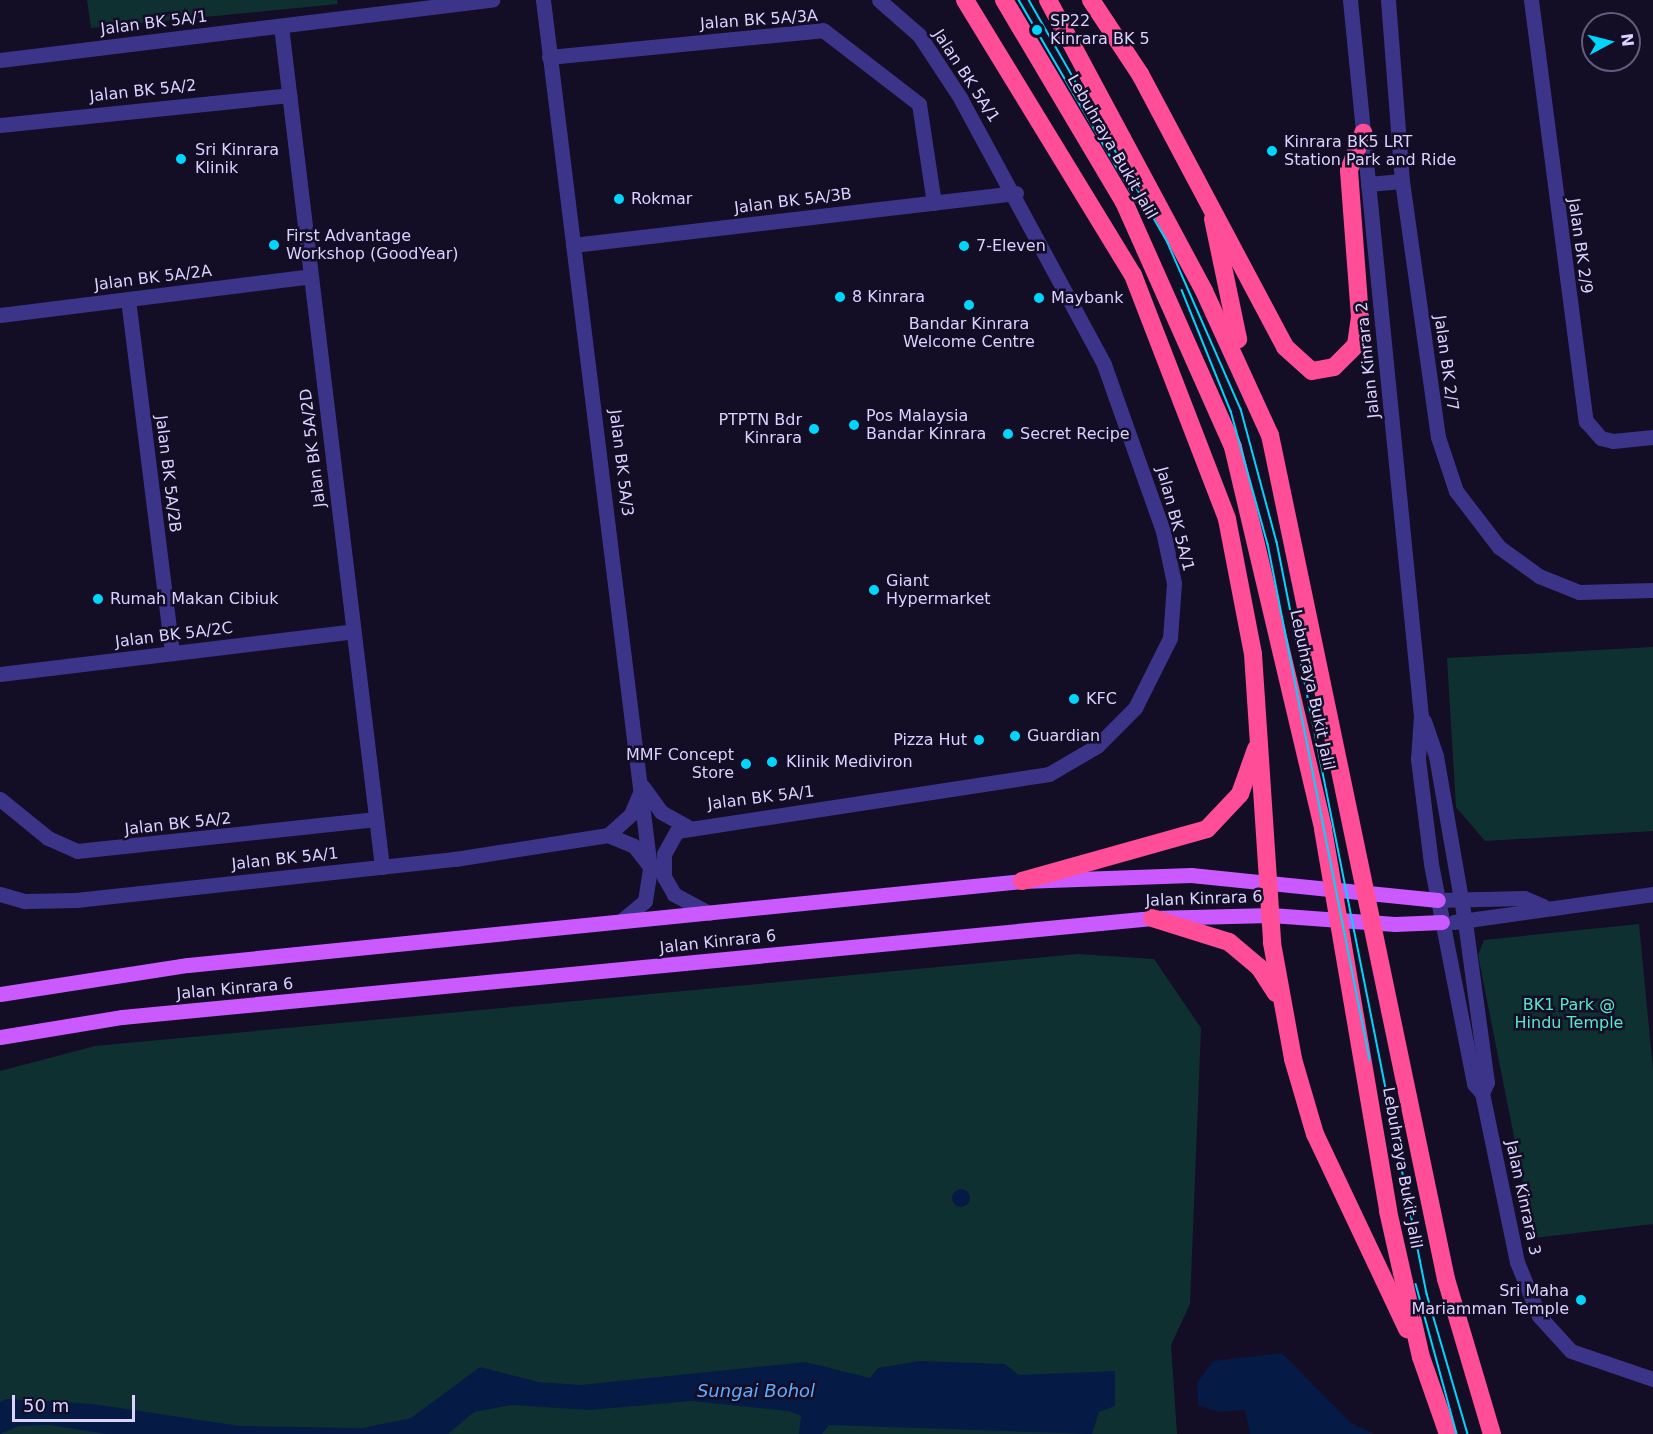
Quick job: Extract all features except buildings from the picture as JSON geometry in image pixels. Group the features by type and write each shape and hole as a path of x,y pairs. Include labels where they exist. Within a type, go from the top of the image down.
{"highway":[{"path":"965,0 1216,409"},
{"name":"Lebuhraya Bukit Jalil","path":"1004,0 1124,202 1216,409 1252,513 1323,829 1351,981 1388,1210 1421,1357 1445,1427"},
{"name":"Lebuhraya Bukit Jalil","path":"1047,0 1254,390 1286,493 1355,828 1383,980 1446,1279 1489,1426"},
{"path":"1091,0 1140,74 1285,347 1312,370 1334,367 1356,345 1360,317 1349,170 1363,132"},
{"path":"1211,206 1227,304 1254,390"},
{"path":"1133,275 1227,519 1253,654 1271,915 1280,1003 1315,1134 1421,1357"},
{"path":"1022,881 1206,829 1240,794 1260,735"},
{"path":"1152,918 1229,942 1259,967 1280,1003"}],"main road":[{"name":"Jalan Kinrara 6","path":"0,994 188,965 1022,881 1191,875 1269,879 1438,900"},
{"name":"Jalan Kinrara 6","path":"0,1037 100,1020 1152,918 1271,915 1395,924 1442,922"}],"street":[{"name":"Jalan BK 5A/1","path":"0,60 492,0"},
{"name":"Jalan BK 5A/3","path":"543,0 597,422 650,869 645,901 622,921"},
{"name":"Jalan BK 5A/1","path":"686,826 983,788 1049,774 1116,730 1160,664 1174,610 1165,541 1148,478 1104,364 1016,193 919,35 879,0"},
{"name":"Jalan Kinrara 2","path":"1350,0 1421,716 1418,759 1442,922"},
{"name":"Jalan BK 2/7","path":"1388,0 1402,181 1438,437 1456,490 1499,547 1548,581 1603,595 1653,590"},
{"name":"Jalan BK 2/9","path":"1531,0 1586,421 1601,438 1613,441 1653,437"},
{"name":"Jalan BK 5A/2D","path":"281,26 382,867"},
{"name":"Jalan BK 5A/3A","path":"549,57 823,30 919,104 934,203"},
{"name":"Jalan BK 5A/2","path":"0,125 290,95"},
{"path":"1368,184 1402,181"},
{"name":"Jalan BK 5A/3B","path":"573,245 1016,193"},
{"name":"Jalan BK 5A/2A","path":"0,315 311,276"},
{"name":"Jalan BK 5A/2B","path":"128,299 172,653"},
{"name":"Jalan BK 5A/2C","path":"0,674 353,631"},
{"name":"Jalan Kinrara 2","path":"1421,716 1436,756 1465,922"},
{"path":"641,786 661,812 686,826 668,843 664,877 674,894 709,913"},
{"path":"641,786 631,814 608,836 634,846 650,869"},
{"name":"Jalan BK 5A/2","path":"0,799 48,838 77,851 376,819"},
{"name":"Jalan BK 5A/1","path":"0,894 25,901 76,900 382,867 608,836"},
{"path":"1442,922 1465,922 1526,914 1543,906 1653,894"},
{"path":"1438,900 1524,898 1543,906"},
{"name":"Jalan Kinrara 3","path":"1442,922 1474,1084 1482,1094 1517,1262 1539,1316 1571,1351 1653,1379"},
{"name":"Jalan Kinrara 3","path":"1465,922 1487,1082 1482,1094"}],"green space":[{"path":"87,0 337,0 338,4 91,28"},
{"path":"1653,647 1653,831 1485,841 1456,807 1447,658"},
{"name":"BK1 Park @ Hindu Temple","path":"1639,924 1653,1070 1653,1224 1534,1238 1478,955 1484,940"},
{"path":"1078,954 1154,959 1201,1028 1190,1304 1171,1345 1177,1434 0,1434 0,1071 95,1046"}],"water":[{"path":"961,1189 967,1192 970,1198 967,1204 961,1207 955,1204 952,1198 955,1192"},
{"path":"1282,1353 1351,1423 1374,1434 1250,1434 1245,1410 1218,1412 1198,1405 1197,1383 1213,1361"},
{"name":"Sungai Bohol","path":"920,1361 1005,1364 1019,1375 1115,1371 1115,1406 1099,1412 1092,1434 829,1425 822,1434 799,1434 801,1416 789,1411 691,1401 590,1410 512,1405 474,1412 448,1434 106,1434 49,1425 19,1426 0,1434 0,1402 6,1399 93,1404 240,1426 362,1428 411,1418 480,1367 538,1382 580,1385 806,1362 870,1378 878,1368"}],"tram line":[{"path":"1019,0 1137,202"},
{"path":"1029,0 1168,243 1241,409 1277,542 1427,1294 1468,1434"},
{"path":"1182,290 1231,411 1268,544 1370,1060"},
{"path":"1416,1284 1457,1434"}],"place":[{"name":"SP22 Kinrara BK 5","path":"1037,30"},
{"name":"Kinrara BK5 LRT Station Park and Ride","path":"1272,151"},
{"name":"Sri Kinrara Klinik","path":"181,159"},
{"name":"Rokmar","path":"619,199"},
{"name":"First Advantage Workshop (GoodYear)","path":"274,245"},
{"name":"7-Eleven","path":"964,246"},
{"name":"8 Kinrara","path":"840,297"},
{"name":"Maybank","path":"1039,298"},
{"name":"Bandar Kinrara Welcome Centre","path":"969,305"},
{"name":"Pos Malaysia Bandar Kinrara","path":"854,425"},
{"name":"PTPTN Bdr Kinrara","path":"814,429"},
{"name":"Secret Recipe","path":"1008,434"},
{"name":"Giant Hypermarket","path":"874,590"},
{"name":"Rumah Makan Cibiuk","path":"98,599"},
{"name":"KFC","path":"1074,699"},
{"name":"Guardian","path":"1015,736"},
{"name":"Pizza Hut","path":"979,740"},
{"name":"Klinik Mediviron","path":"772,762"},
{"name":"MMF Concept Store","path":"746,764"},
{"name":"Sri Maha Mariamman Temple","path":"1581,1300"}]}
